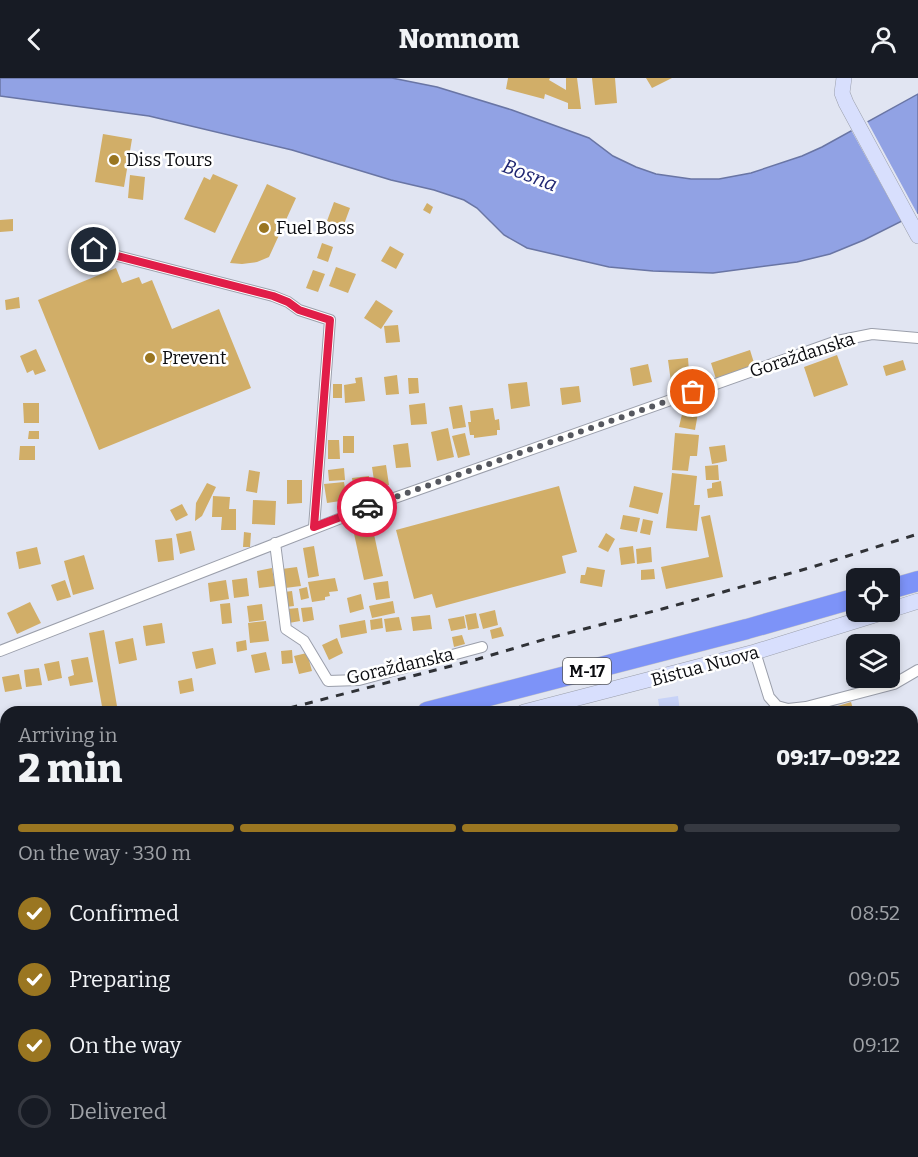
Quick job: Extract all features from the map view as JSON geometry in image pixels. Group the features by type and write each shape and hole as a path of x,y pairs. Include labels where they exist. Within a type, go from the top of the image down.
{"highway":[{"path":"900,586 918,581"},
{"name":"M-17","path":"450,706 846,601"}],"street":[{"path":"844,78 842,93 846,103 916,232"},
{"path":"94,250 273,296 288,302 299,310 330,320 314,527"},
{"name":"Goraždanska","path":"885,334 918,345"},
{"name":"Goraždanska","path":"0,651 314,527 837,341 859,335 885,334 918,338"},
{"name":"Goraždanska","path":"274,543 286,629 304,641 328,681 359,680 482,647"},
{"path":"900,607 918,601"},
{"name":"Bistua Nuova","path":"548,706 682,673 852,622"},
{"path":"755,652 770,706"},
{"path":"810,706 894,684 918,670"},
{"path":"769,697 777,706"}],"shaded area":[{"path":"678,696 679,706 659,706 658,699"}],"water":[{"name":"Bosna","path":"0,78 392,78 437,87 512,110 589,138 613,156 636,167 656,174 691,179 719,179 751,173 802,156 918,94 918,213 830,254 797,262 713,273 609,267 527,248 504,235 477,208 464,200 434,190 391,180 292,150 149,116 0,96"}],"pier":[{"path":"866,119 918,215 903,224 850,128"}],"building":[{"path":"508,78 550,78 549,80 566,90 566,78 577,78 581,109 568,109 568,103 545,94 544,99 506,89"},
{"path":"592,78 615,78 617,103 595,105"},
{"path":"646,78 672,78 652,88"},
{"name":"Diss Tours","path":"103,134 132,139 124,187 95,182"},
{"path":"213,174 238,185 215,233 184,219 204,177 210,180"},
{"path":"130,175 145,177 143,200 128,198"},
{"name":"Fuel Boss","path":"267,184 296,198 269,257 257,262 230,263"},
{"path":"334,202 350,208 343,227 327,221"},
{"path":"427,203 433,207 430,214 423,210"},
{"path":"13,219 13,231 0,232 0,220"},
{"path":"322,243 333,247 328,262 317,258"},
{"path":"390,246 404,254 396,269 381,261"},
{"path":"336,267 356,274 348,293 329,286"},
{"name":"Prevent","path":"116,268 122,283 139,277 142,284 152,280 172,329 219,309 251,388 99,450 38,300"},
{"path":"313,270 325,274 318,292 306,288"},
{"path":"19,297 20,308 6,310 5,300"},
{"path":"376,300 393,311 381,329 364,318"},
{"path":"398,325 400,342 386,343 384,326"},
{"path":"36,349 46,371 35,375 33,370 27,373 20,356"},
{"path":"750,350 755,366 716,379 711,363"},
{"path":"837,355 848,385 814,397 804,367"},
{"path":"688,358 689,372 681,374 683,381 671,382 668,360"},
{"path":"903,360 906,370 886,376 883,366"},
{"path":"648,364 652,382 633,386 630,368"},
{"path":"397,375 399,394 386,395 384,377"},
{"path":"362,377 365,401 345,403 344,385 356,383 355,378"},
{"path":"408,378 418,378 419,393 409,394"},
{"path":"527,382 530,406 511,409 508,384"},
{"path":"333,384 342,384 342,398 333,398"},
{"path":"579,386 581,402 562,405 560,388"},
{"path":"23,403 39,403 39,423 24,423"},
{"path":"425,403 427,424 411,425 409,405"},
{"path":"462,405 466,427 453,429 449,407"},
{"path":"493,408 495,420 499,419 500,430 497,430 497,435 474,438 474,435 470,435 468,422 471,422 470,411"},
{"path":"683,410 698,413 695,430 679,427"},
{"path":"448,428 454,457 437,461 431,432"},
{"path":"29,431 39,431 39,439 28,439"},
{"path":"465,433 470,455 458,458 452,436"},
{"path":"675,433 699,435 697,456 690,456 688,471 672,470"},
{"path":"343,436 354,436 354,453 343,453"},
{"path":"328,440 339,440 340,459 328,459"},
{"path":"408,443 411,467 396,468 393,445"},
{"path":"725,445 727,461 712,464 709,447"},
{"path":"20,446 35,446 35,460 19,460"},
{"path":"386,465 389,485 375,487 372,467"},
{"path":"718,465 719,480 706,480 705,466"},
{"path":"344,468 345,480 329,481 328,470"},
{"path":"249,470 260,472 257,493 246,491"},
{"path":"672,473 697,476 694,505 700,505 697,531 666,528"},
{"path":"369,476 370,491 354,493 352,478"},
{"path":"287,480 302,480 302,503 287,504"},
{"path":"721,481 723,496 708,498 707,489 712,488 712,483"},
{"path":"344,482 347,500 327,503 324,484"},
{"path":"207,483 216,487 202,516 195,521 196,503"},
{"path":"559,486 577,552 562,556 566,573 436,608 432,594 414,599 396,530"},
{"path":"634,486 663,493 658,514 629,507"},
{"path":"213,496 230,497 229,509 236,509 236,530 221,530 222,517 212,517"},
{"path":"253,500 276,501 275,525 252,524"},
{"path":"182,504 188,515 176,521 170,510"},
{"path":"623,515 640,518 637,532 620,529"},
{"path":"710,515 723,577 666,589 661,567 709,557 701,517"},
{"path":"643,519 653,521 650,535 640,533"},
{"path":"372,525 383,576 364,580 353,529"},
{"path":"191,531 195,550 180,554 176,534"},
{"path":"244,532 251,533 250,547 243,547"},
{"path":"606,533 615,539 608,552 598,547"},
{"path":"172,538 174,560 158,562 155,540"},
{"path":"314,546 319,576 308,578 303,548"},
{"path":"633,546 635,563 621,565 619,548"},
{"path":"37,547 41,564 19,569 16,552"},
{"path":"651,547 652,562 637,564 636,549"},
{"path":"84,555 94,589 73,595 64,561"},
{"path":"297,567 301,586 285,588 282,569"},
{"path":"587,567 605,570 602,587 580,583 581,575 585,575"},
{"path":"272,568 275,586 259,588 257,571"},
{"path":"654,569 655,579 641,580 641,570"},
{"path":"247,578 249,596 234,598 232,580"},
{"path":"335,578 338,591 329,592 330,596 325,597 325,600 312,602 308,582"},
{"path":"65,580 71,597 57,601 51,585"},
{"path":"226,580 229,599 210,602 208,583"},
{"path":"388,581 390,598 376,600 373,583"},
{"path":"307,587 309,598 301,600 299,589"},
{"path":"292,591 294,606 286,607 284,592"},
{"path":"361,594 364,609 350,613 347,598"},
{"path":"393,601 395,613 372,618 369,606"},
{"path":"30,602 41,623 17,634 7,613"},
{"path":"230,603 232,623 222,624 220,604"},
{"path":"262,604 264,620 249,622 247,606"},
{"path":"312,607 314,620 303,622 301,608"},
{"path":"298,608 300,621 289,623 287,609"},
{"path":"495,610 498,625 483,629 479,614"},
{"path":"476,613 479,628 468,630 465,615"},
{"path":"430,615 432,629 413,631 411,617"},
{"path":"464,616 466,628 451,631 448,619"},
{"path":"399,617 402,630 386,632 384,619"},
{"path":"382,618 383,628 371,630 370,620"},
{"path":"365,620 367,633 341,638 339,625"},
{"path":"266,621 269,641 250,643 248,623"},
{"path":"162,623 165,643 146,646 143,626"},
{"path":"501,627 504,636 492,639 490,630"},
{"path":"104,630 117,706 102,706 89,633"},
{"path":"462,635 465,644 454,647 452,637"},
{"path":"133,638 137,660 119,664 115,642"},
{"path":"337,638 343,653 329,660 322,645"},
{"path":"246,640 247,650 237,652 236,642"},
{"path":"213,648 216,664 196,669 192,652"},
{"path":"292,650 293,663 282,664 281,651"},
{"path":"266,652 270,670 255,673 251,655"},
{"path":"307,653 312,671 299,674 294,656"},
{"path":"88,657 93,682 70,686 68,677 74,675 71,660"},
{"path":"59,661 62,678 48,681 44,664"},
{"path":"39,668 42,685 26,687 24,670"},
{"path":"19,674 22,689 5,692 2,677"},
{"path":"192,678 194,691 180,694 178,681"},
{"path":"851,702 852,706 838,706"}],"railway":[{"path":"297,706 662,609 809,568 918,534"}],"way so far":[{"path":"367,507 693,392"}],"place":[{"name":"Diss Tours","path":"114,160"},
{"name":"Fuel Boss","path":"264,228"},
{"name":"Prevent","path":"150,358"}],"route":[{"path":"94,250 273,296 288,302 299,310 330,320 314,527 367,507"}]}
